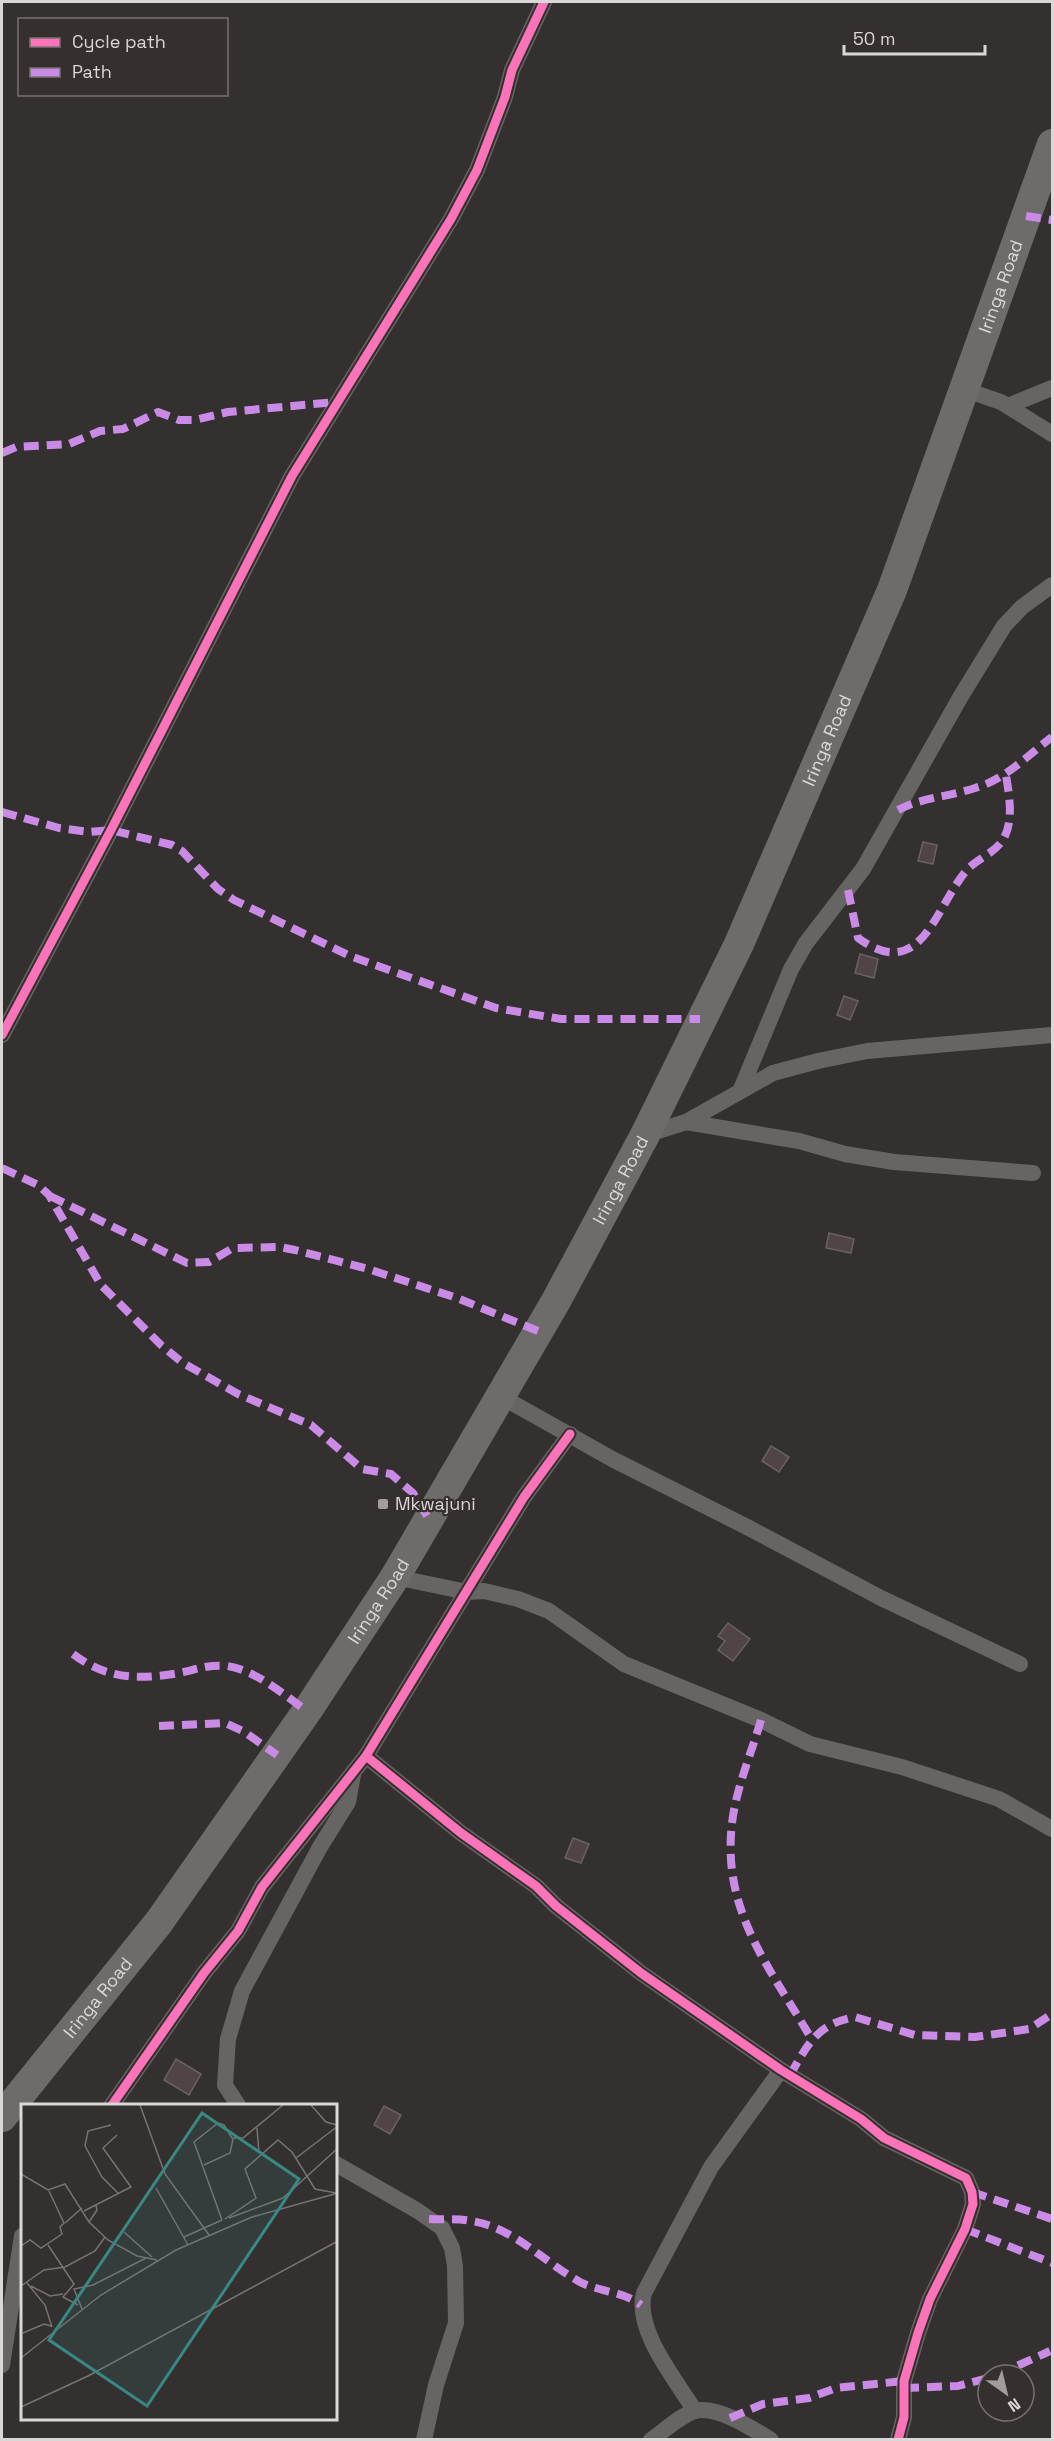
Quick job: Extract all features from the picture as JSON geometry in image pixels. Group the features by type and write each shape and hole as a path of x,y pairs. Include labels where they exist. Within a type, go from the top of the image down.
{"highway":[{"name":"Iringa Road","path":"2,2117 159,1922 307,1711 395,1576 556,1301 645,1135 739,944 892,590 1053,144"}],"street":[{"path":"2,1035 111,830 292,476 451,219 477,170 506,97 512,70 544,2"},
{"path":"1008,406 1053,388"},
{"path":"963,389 1008,406 1053,434"},
{"path":"741,1089 791,969 806,943 863,869 960,696 1004,626 1022,607 1053,585"},
{"path":"645,1135 686,1122 773,1073 867,1051 1053,1035"},
{"path":"686,1122 799,1141 845,1154 894,1162 1034,1173"},
{"path":"500,1396 614,1460 881,1598 1020,1664"},
{"path":"113,2104 204,1973 238,1931 262,1887 366,1756 524,1497 570,1434"},
{"path":"395,1576 467,1592 484,1591 518,1599 549,1611 624,1664 761,1720 810,1744 902,1767 988,1796 1023,1810 1053,1829"},
{"path":"366,1756 461,1833 536,1886 556,1906 641,1973 781,2070 841,2105 884,2138 958,2172 970,2184 973,2204 965,2229 930,2299 904,2381 904,2417 898,2439"},
{"path":"237,2104 225,2085 228,2039 242,1991 320,1847 348,1802 353,1774"},
{"path":"695,2411 648,2336 641,2304 644,2293 711,2167 781,2070"},
{"path":"338,2165 418,2211 442,2228 452,2248 455,2265 456,2323 436,2385 427,2437"},
{"path":"2,2365 21,2242"},
{"path":"651,2439 695,2411 724,2415 771,2439"}],"building":[{"path":"923,842 937,845 933,864 918,861"},
{"path":"860,954 878,959 874,978 855,973"},
{"path":"844,996 858,1001 850,1020 837,1015"},
{"path":"829,1233 854,1239 851,1253 826,1248"},
{"path":"771,1446 789,1457 779,1472 762,1461"},
{"path":"728,1623 750,1639 733,1661 718,1650 725,1641 718,1636"},
{"path":"573,1838 589,1844 581,1863 565,1858"},
{"path":"176,2059 201,2074 189,2095 164,2080"},
{"path":"384,2106 401,2115 390,2134 374,2125"}],"marked path":[{"path":"1026,216 1052,220"},
{"path":"2,453 16,447 69,444 100,431 123,429 158,412 179,420 195,420 228,412 336,402"},
{"path":"898,810 917,802 965,791 997,779 1052,737"},
{"path":"848,890 858,938 879,950 897,952 912,947 935,921 966,871 996,848 1004,838 1010,815 1006,775"},
{"path":"2,812 59,828 90,832 111,830 172,845 182,851 218,889 234,900 350,956 496,1008 561,1019 700,1019"},
{"path":"2,1168 38,1185 49,1195 101,1285 161,1345 183,1363 238,1394 311,1425 362,1469 391,1474 413,1493 429,1519"},
{"path":"50,1196 187,1263 209,1262 233,1248 280,1247 368,1269 457,1298 538,1331"},
{"path":"73,1654 97,1668 133,1677 173,1674 213,1666 238,1668 269,1684 307,1711"},
{"path":"761,1720 735,1804 731,1849 733,1879 740,1907 751,1934 811,2038"},
{"path":"159,1726 225,1723 243,1731 277,1755"},
{"path":"790,2075 815,2037 822,2030 842,2020 855,2017 915,2035 975,2037 1029,2029 1052,2014"},
{"path":"972,2192 1052,2219"},
{"path":"429,2219 466,2220 501,2230 580,2282 627,2297 641,2305"},
{"path":"965,2229 1052,2263"},
{"path":"1024,2363 1050,2351"},
{"path":"730,2418 763,2404 809,2398 836,2388 904,2381"},
{"path":"904,2388 958,2386 976,2381"}],"cycle path":[{"path":"2,1035 111,830 292,476 451,219 477,170 505,97 512,70 544,2"},
{"path":"113,2104 204,1973 238,1931 262,1887 366,1756 524,1497 570,1434"},
{"path":"366,1756 461,1833 536,1886 556,1906 641,1973 781,2070 861,2119 884,2138 966,2178 972,2192 973,2204 965,2229 930,2299 918,2333 904,2381 904,2417 898,2440"}],"place":[{"name":"Mkwajuni","path":"383,1504"}]}
